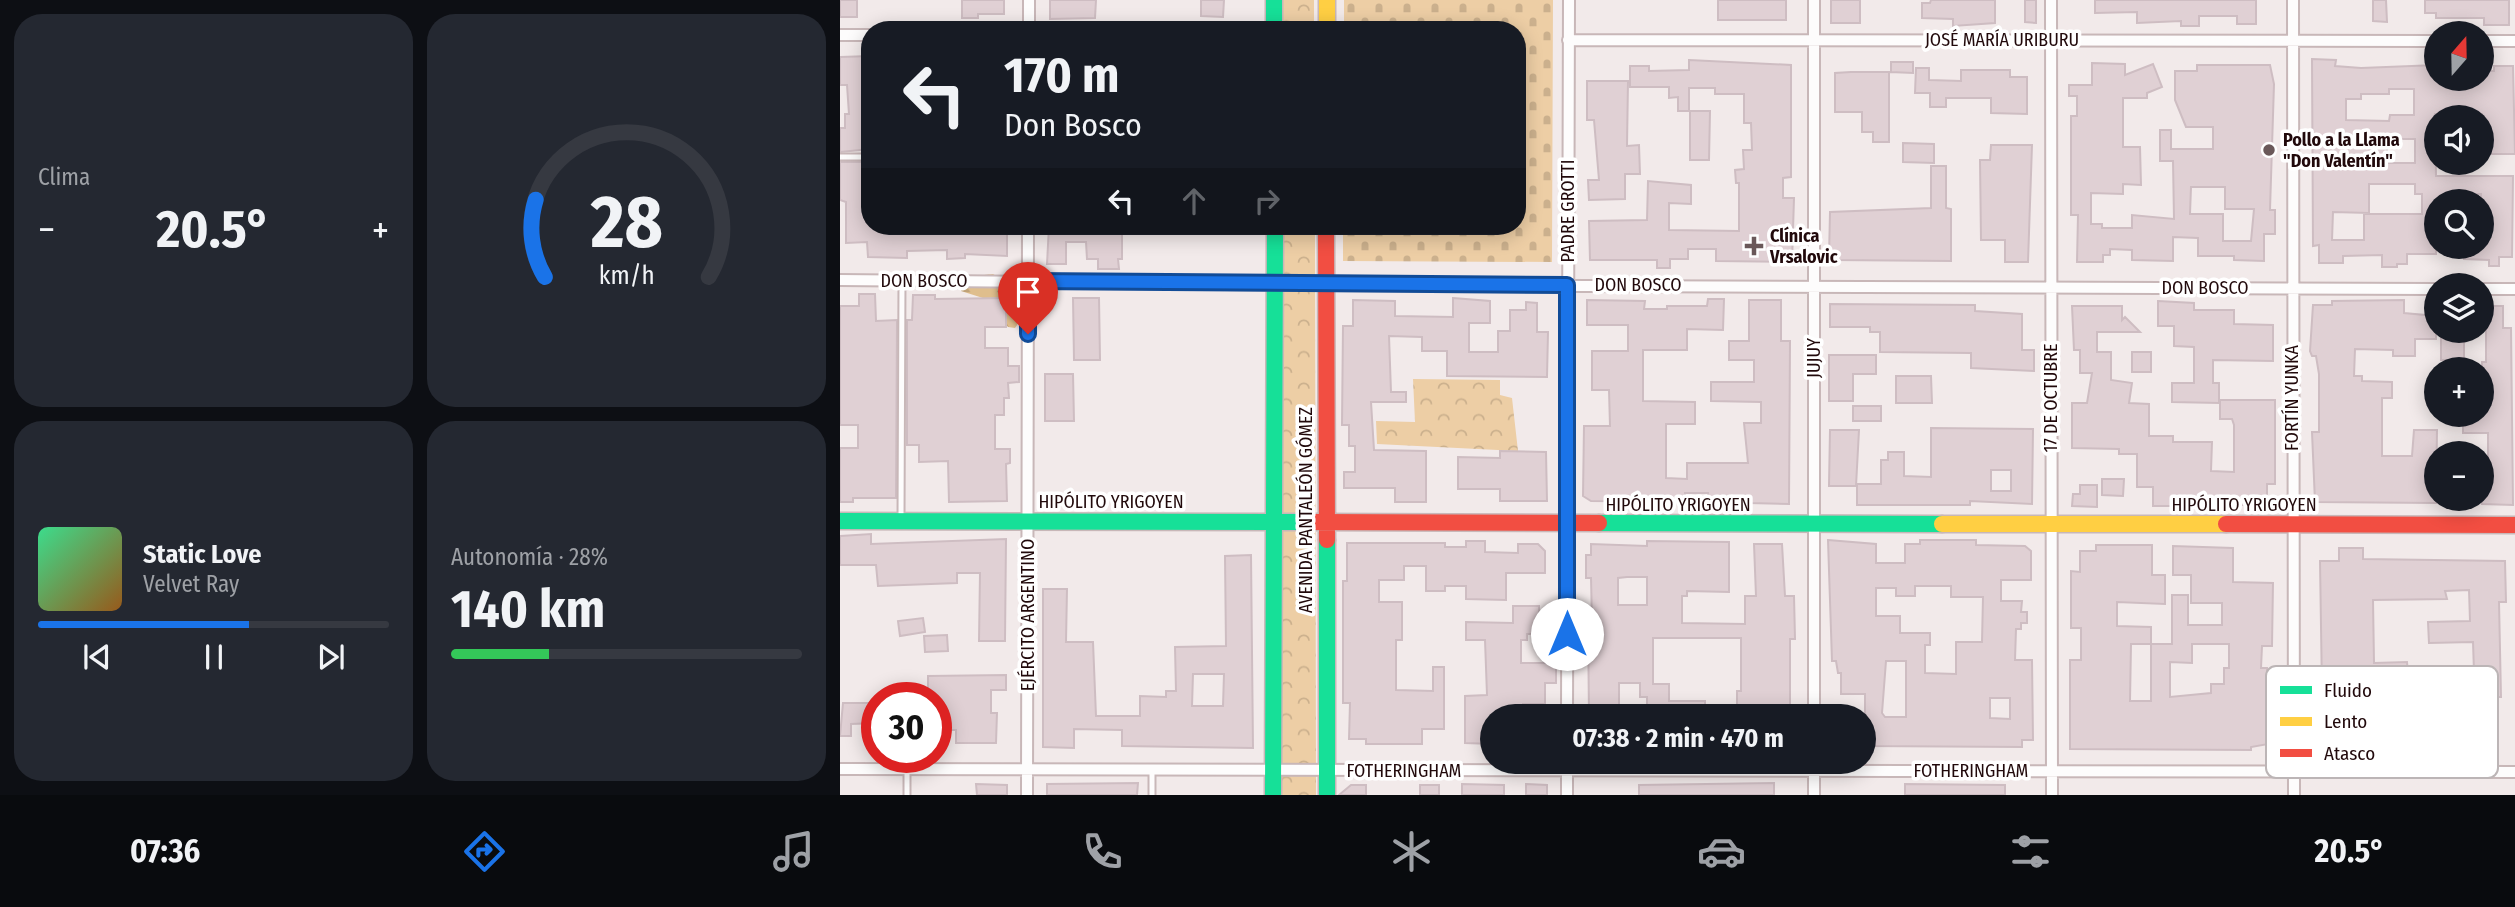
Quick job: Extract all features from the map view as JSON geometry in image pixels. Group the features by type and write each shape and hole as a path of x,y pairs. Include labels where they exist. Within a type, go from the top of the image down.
{"street":[{"path":"1029,0 1029,21"},
{"path":"1274,0 1274,21"},
{"path":"1327,0 1327,21"},
{"name":"PADRE GROTTI","path":"1567,704 1569,0"},
{"name":"JUJUY","path":"1814,0 1814,704"},
{"name":"17 DE OCTUBRE","path":"2051,0 2052,795"},
{"name":"FORTÍN YUNKA","path":"2293,0 2291,288 2294,666"},
{"path":"840,35 861,35"},
{"name":"JOSÉ MARÍA URIBURU","path":"1568,40 2424,41"},
{"path":"2494,41 2515,41"},
{"name":"EJÉRCITO ARGENTINO","path":"1027,795 1028,235"},
{"name":"AVENIDA PANTALEÓN GÓMEZ","path":"1273,795 1275,235"},
{"name":"AVENIDA PANTALEÓN GÓMEZ","path":"1326,235 1327,795"},
{"name":"DON BOSCO","path":"840,280 1326,285 2424,289"},
{"path":"2494,289 2515,289"},
{"name":"HIPÓLITO YRIGOYEN","path":"840,521 2515,525"},
{"name":"FOTHERINGHAM","path":"952,769 1273,771 1480,767"},
{"name":"FOTHERINGHAM","path":"1876,767 2266,771"},
{"name":"FOTHERINGHAM","path":"840,769 861,769"},
{"path":"1567,774 1567,795"},
{"path":"1814,774 1814,795"}],"lane":[{"path":"840,157 861,157"},
{"path":"901,520 902,281"},
{"path":"1152,771 1152,795"},
{"path":"906,773 907,795"}],"green space":[{"path":"1279,0 1314,0 1314,21 1279,21"},
{"path":"1344,0 1553,0 1552,262 1343,261 1343,235 1526,235 1526,21 1344,21"},
{"path":"1280,235 1315,235 1316,795 1282,795"},
{"path":"993,274 1016,289 1020,313 1015,328 1008,327 986,299 961,291 963,283 975,276"},
{"path":"1413,379 1500,380 1500,395 1512,398 1518,451 1377,444 1376,421 1415,422"}],"building":[{"path":"840,0 857,0 857,17 840,17"},
{"path":"962,0 1004,0 1004,14 978,14 978,18 962,18"},
{"path":"1050,0 1096,0 1095,18 1050,19"},
{"path":"1201,0 1224,0 1223,17 1201,16"},
{"path":"1718,0 1786,0 1786,20 1718,20"},
{"path":"1831,0 1860,0 1860,23 1831,23"},
{"path":"1931,0 1995,0 1995,23 1953,26 1953,19 1922,18 1922,3 1930,3"},
{"path":"2025,0 2036,0 2036,23 2025,22"},
{"path":"2095,0 2256,0 2256,24 2237,24 2237,16 2199,16 2199,26 2181,26 2181,21 2137,23 2137,12 2095,13"},
{"path":"2373,0 2386,0 2387,22 2373,21"},
{"path":"2425,0 2509,0 2509,25 2494,25 2494,21 2484,21 2484,18 2436,18 2436,13 2425,13"},
{"path":"861,56 861,150 840,152 840,128 845,128 845,114 849,114 847,85 840,85 840,57"},
{"path":"2312,59 2336,60 2335,66 2361,68 2424,65 2424,91 2494,91 2494,66 2513,66 2515,154 2494,154 2494,105 2424,105 2424,175 2513,176 2512,257 2499,257 2499,266 2489,266 2489,260 2464,259 2494,259 2494,189 2424,189 2424,254 2407,254 2407,264 2382,267 2382,255 2343,256 2343,263 2319,263 2319,245 2313,246","holes":["2389,89 2414,89 2414,115 2390,115 2389,121 2346,120 2346,99 2361,99 2361,94 2389,94","2387,139 2415,139 2415,163 2387,163","2369,184 2415,184 2415,194 2422,194 2422,214 2364,214 2364,240 2332,240 2333,212 2369,213"]},
{"path":"1689,60 1791,65 1791,177 1783,178 1783,198 1794,198 1792,262 1716,261 1716,249 1688,249 1688,259 1670,259 1670,268 1657,268 1657,260 1590,260 1589,221 1647,220 1648,181 1691,185 1691,204 1669,203 1669,230 1739,231 1739,183 1736,183 1735,170 1744,169 1743,150 1752,150 1751,123 1744,123 1744,94 1715,94 1715,88 1689,88 1689,111 1678,111 1678,97 1669,98 1669,87 1630,87 1630,66 1649,66 1649,71 1689,70"},
{"path":"1891,62 1913,62 1913,73 1891,72"},
{"path":"2092,63 2125,64 2125,75 2153,64 2162,87 2147,93 2147,98 2123,98 2123,147 2140,147 2141,185 2123,184 2123,194 2091,193 2091,224 2102,224 2102,228 2132,228 2132,215 2174,219 2173,161 2160,161 2160,130 2171,130 2171,149 2213,149 2213,127 2186,127 2175,100 2175,71 2197,71 2197,65 2270,65 2274,84 2270,210 2275,210 2275,234 2264,234 2264,261 2234,260 2234,256 2198,256 2198,238 2173,237 2173,261 2132,260 2132,250 2110,249 2110,255 2103,255 2103,262 2077,262 2078,215 2071,215 2071,116 2077,116 2077,96 2069,96 2069,85 2092,85","holes":["2191,187 2225,187 2225,209 2254,209 2251,241 2223,241 2223,214 2190,214"]},
{"path":"1916,68 1929,68 1929,80 1961,81 1961,70 2010,70 2010,77 2027,77 2027,114 1991,113 1991,98 1946,98 1946,107 1930,107 1930,93 1915,93"},
{"path":"1889,72 1889,142 1873,142 1873,132 1862,132 1862,112 1835,112 1835,73"},
{"path":"1587,81 1628,81 1627,146 1639,145 1640,174 1625,174 1625,199 1589,200 1588,180 1599,180 1594,120 1587,120"},
{"path":"1690,111 1710,111 1709,160 1690,160"},
{"path":"1903,143 1934,144 1934,163 1903,162"},
{"path":"1991,145 2032,145 2028,262 2005,262 2005,240 1981,240 1980,160 1990,160"},
{"path":"840,162 861,162 861,235 1007,235 1007,256 965,254 965,258 947,259 947,250 907,251 907,258 868,257 867,242 846,243 846,202 840,200"},
{"path":"1931,166 1946,166 1946,208 1951,209 1951,261 1832,260 1829,257 1830,212 1931,208"},
{"path":"1049,235 1122,235 1122,259 1118,259 1119,269 1098,269 1098,259 1087,259 1086,242 1066,242 1066,264 1047,264"},
{"path":"859,294 875,294 876,321 897,320 896,498 853,498 853,502 840,502 840,448 858,448 858,425 840,425 840,306 859,306"},
{"path":"913,295 935,295 935,299 1006,298 1006,327 985,327 985,348 1008,348 1008,366 1019,366 1019,382 1008,383 1009,398 1004,398 1004,415 995,415 995,449 1010,449 1010,463 1006,464 1007,501 949,502 948,461 919,462 919,445 907,445 907,320 912,320"},
{"path":"1073,298 1099,298 1100,360 1074,360"},
{"path":"1453,298 1490,301 1490,323 1469,323 1469,352 1498,352 1498,331 1510,331 1510,310 1526,310 1526,302 1537,303 1537,332 1548,332 1547,377 1447,376 1447,351 1422,351 1422,337 1389,336 1391,392 1406,392 1406,402 1371,402 1374,450 1426,451 1426,502 1395,502 1395,488 1344,488 1344,472 1355,472 1355,446 1349,446 1349,425 1342,425 1343,326 1353,326 1353,300 1395,301 1395,316 1453,317"},
{"path":"1708,299 1724,299 1723,330 1687,329 1687,350 1643,350 1643,401 1695,402 1695,424 1666,424 1666,478 1687,479 1687,463 1748,463 1744,423 1761,423 1761,402 1711,401 1711,382 1754,382 1754,360 1729,360 1729,341 1749,341 1749,300 1781,300 1781,341 1790,341 1789,504 1749,503 1749,496 1708,498 1708,493 1685,493 1685,502 1591,501 1583,496 1584,426 1610,426 1609,390 1592,390 1592,351 1628,351 1628,325 1587,325 1587,300 1645,301 1644,309 1667,309 1667,306 1707,306"},
{"path":"2404,300 2404,313 2424,315 2424,339 2415,339 2415,356 2393,356 2393,350 2355,349 2354,376 2362,376 2362,381 2392,382 2392,398 2382,398 2382,456 2412,456 2414,430 2437,430 2437,441 2424,441 2424,503 2315,502 2312,432 2319,432 2319,374 2316,356 2312,356 2310,351 2313,305 2332,305 2332,301"},
{"path":"2158,301 2194,303 2194,310 2234,310 2234,324 2273,325 2273,361 2213,360 2213,383 2219,383 2219,403 2172,402 2172,383 2194,383 2194,347 2174,346 2174,326 2158,326"},
{"path":"1830,304 1975,305 1975,311 2022,314 2022,350 2034,350 2034,371 1971,368 1971,353 1880,352 1880,332 1870,332 1870,327 1830,327"},
{"path":"2072,306 2122,306 2122,320 2125,317 2140,332 2097,332 2097,352 2111,352 2111,380 2132,383 2129,403 2149,404 2149,436 2173,436 2173,442 2212,442 2211,471 2234,472 2234,425 2232,419 2220,419 2220,400 2275,400 2275,484 2267,484 2267,504 2212,506 2212,499 2190,499 2190,506 2153,506 2153,487 2137,487 2137,454 2119,454 2119,449 2072,448 2072,403 2087,403 2092,373 2080,373 2080,350 2074,350"},
{"path":"2494,306 2503,306 2503,328 2511,328 2513,505 2494,504 2494,441 2488,441 2488,433 2463,433 2463,427 2494,427 2494,357 2486,357 2486,343 2494,343"},
{"path":"2441,343 2464,343 2464,357 2441,357"},
{"path":"2132,352 2151,352 2151,372 2132,372"},
{"path":"1829,355 1876,355 1876,374 1853,374 1853,401 1829,401"},
{"path":"1045,374 1073,374 1074,421 1045,421"},
{"path":"1896,376 1931,376 1932,403 1896,403"},
{"path":"1853,406 1881,406 1881,421 1853,421"},
{"path":"1931,428 2033,429 2032,504 1970,501 1970,505 1857,505 1857,484 1881,484 1881,460 1888,460 1888,452 1904,452 1904,476 1931,477","holes":["1991,470 2011,470 2011,491 1991,491"]},
{"path":"1830,430 1859,430 1856,486 1829,486"},
{"path":"1500,451 1546,452 1547,501 1500,501 1500,489 1458,489 1458,457 1500,458"},
{"path":"2102,479 2124,479 2123,496 2102,495"},
{"path":"2080,485 2097,485 2097,507 2072,506 2073,494 2080,494"},
{"path":"871,534 871,544 1006,539 1005,641 979,641 980,573 957,573 957,583 878,586 876,565 840,565 840,536"},
{"path":"1828,540 1876,544 1876,563 1905,563 1905,544 1920,544 1920,540 1976,540 1976,545 2025,546 2031,551 2031,580 2001,580 2001,601 2022,601 2021,612 2027,612 2027,623 2021,623 2021,629 2016,629 2015,660 2032,660 2033,740 2022,740 2022,747 1876,746 1876,704 1865,704 1865,694 1841,694 1841,673 1838,673 1836,661 1832,661","holes":["1915,586 1951,586 1951,597 1983,597 1982,642 1956,642 1956,674 1925,673 1925,645 1930,645 1930,633 1900,633 1900,616 1876,616 1876,588 1896,588 1896,596 1915,596","1886,661 1906,661 1906,717 1885,717 1882,713","1990,698 2010,698 2010,719 1990,718"]},
{"path":"1466,541 1485,541 1485,552 1518,553 1518,544 1538,544 1545,551 1545,573 1506,573 1506,600 1466,599 1466,586 1445,586 1445,591 1426,591 1426,566 1404,566 1404,580 1379,580 1379,602 1402,602 1402,640 1396,640 1396,690 1433,691 1433,667 1444,667 1444,729 1422,729 1422,744 1366,744 1366,739 1349,739 1350,703 1343,703 1343,581 1347,581 1347,543 1445,543 1445,547 1466,547"},
{"path":"1647,541 1729,542 1729,592 1687,591 1687,596 1682,596 1682,623 1745,624 1745,596 1756,596 1754,544 1782,544 1785,596 1794,596 1795,639 1790,639 1790,704 1737,704 1737,691 1741,691 1741,638 1653,638 1653,684 1669,684 1669,701 1705,701 1705,704 1647,704 1647,697 1640,697 1640,683 1619,683 1619,704 1589,704 1588,621 1592,621 1591,578 1586,578 1586,555 1591,555 1591,544 1647,546","holes":["1647,577 1647,605 1618,605 1618,578"]},
{"path":"2096,545 2152,545 2152,575 2165,575 2165,604 2117,602 2117,626 2151,627 2151,644 2172,644 2172,595 2188,595 2188,625 2222,625 2222,603 2191,603 2191,575 2173,575 2173,546 2233,548 2233,582 2273,583 2272,646 2262,646 2261,668 2266,668 2266,744 2251,747 2251,750 2070,749 2070,660 2081,660 2081,628 2071,628 2071,571 2080,572 2080,551 2096,551","holes":["2131,644 2151,644 2151,701 2130,701","2192,644 2229,644 2229,668 2224,668 2224,684 2211,684 2211,693 2170,697 2170,662 2192,663"]},
{"path":"2339,548 2363,548 2363,559 2505,561 2506,602 2499,602 2501,697 2498,697 2498,666 2474,666 2473,642 2429,643 2428,622 2470,621 2469,590 2445,591 2447,599 2373,600 2374,663 2407,662 2407,666 2322,666 2320,561 2339,561"},
{"path":"1251,555 1253,748 1122,746 1122,730 1074,729 1074,748 1043,747 1043,589 1067,589 1066,642 1093,642 1096,716 1140,716 1140,696 1166,697 1166,691 1176,691 1175,647 1226,646 1225,556","holes":["1193,674 1224,674 1223,706 1192,706"]},
{"path":"1513,606 1539,606 1539,616 1546,616 1546,634 1527,634 1527,640 1521,640 1521,663 1556,663 1556,683 1545,683 1545,704 1480,704 1480,744 1465,743 1465,696 1487,695 1485,640 1466,640 1466,622 1513,623"},
{"path":"923,618 925,632 900,636 898,621"},
{"path":"947,635 948,651 925,652 924,636"},
{"path":"1006,675 1006,690 991,690 991,713 997,713 996,743 956,743 956,730 952,730 952,682 928,682 928,676"},
{"path":"843,703 861,703 861,724 851,724 851,736 840,736"},
{"path":"1138,783 1137,795 1047,795 1047,784"},
{"path":"1774,783 1774,795 1639,795 1639,785"},
{"path":"976,784 1007,785 1007,795 977,795"},
{"path":"1462,784 1504,785 1504,795 1462,795"},
{"path":"1526,784 1547,785 1547,795 1526,795"},
{"path":"1905,784 2005,785 2005,795 1905,795"},
{"path":"1351,785 1366,785 1366,795 1339,795"},
{"path":"1420,785 1439,785 1439,795 1420,795"}],"traffic: fast":[{"path":"1274,0 1274,21"},
{"path":"1273,795 1275,235"},
{"path":"840,521 1309,522"},
{"path":"1599,523 1942,524"},
{"path":"1327,540 1327,795"}],"traffic: slow":[{"path":"1327,0 1327,21"},
{"path":"1942,524 2226,524"}],"traffic: jam":[{"path":"1326,235 1327,540"},
{"path":"1309,522 1599,523"},
{"path":"2226,524 2515,525"}],"place":[{"name":"Pollo a la Llama \"Don Valentín\"","path":"2269,150"},
{"name":"Clínica Vrsalovic","path":"1754,246"}],"route":[{"path":"1028,334 1028,281 1567,285 1567,634"}]}
